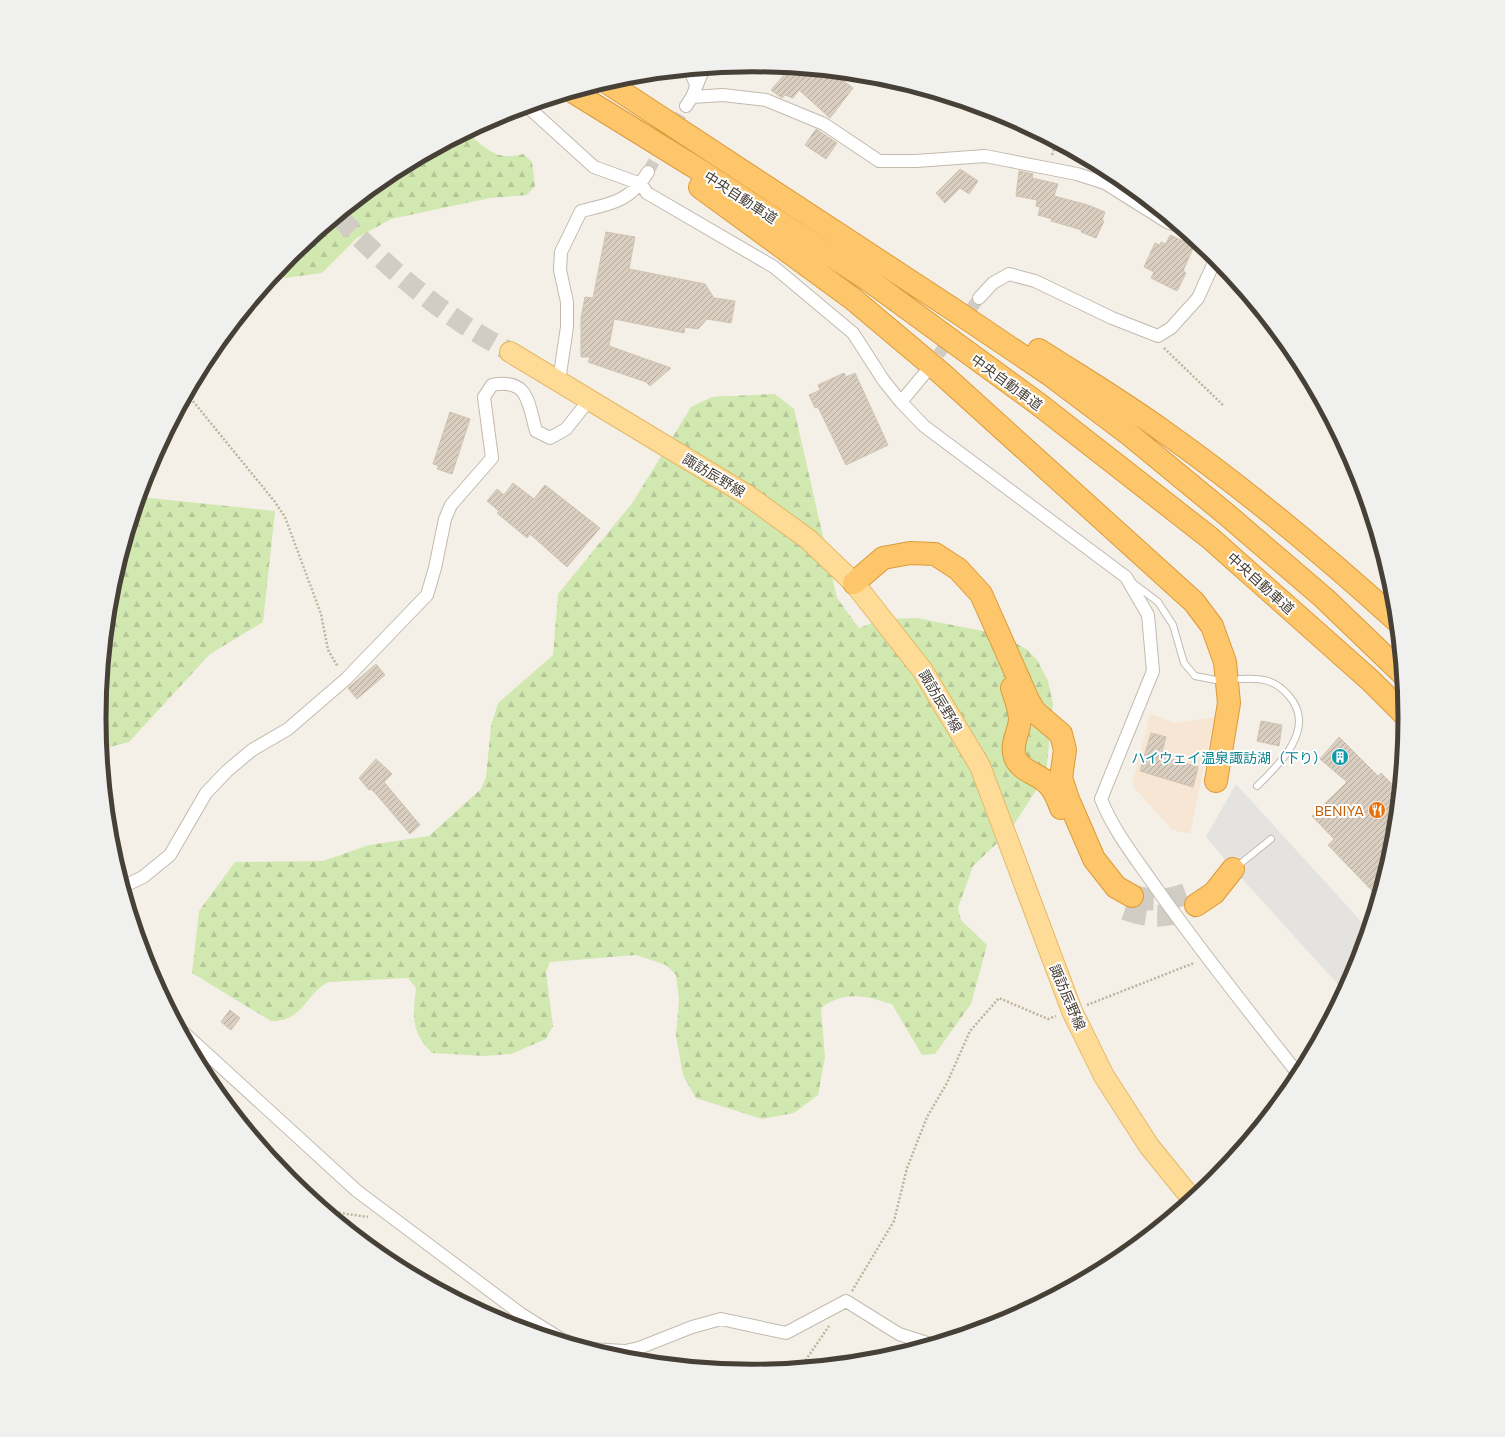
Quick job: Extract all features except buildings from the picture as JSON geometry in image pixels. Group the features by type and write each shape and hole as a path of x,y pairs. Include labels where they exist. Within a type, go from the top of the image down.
{"highway":[{"name":"中央自動車道","path":"614,87 1049,374 1130,435 1324,598 1397,668"},
{"name":"中央自動車道","path":"579,96 706,174 870,281 1041,406 1210,538 1370,680 1399,709"},
{"path":"563,101 700,186 854,299 941,372 1194,602 1212,626 1225,662 1229,703 1216,781"},
{"path":"954,310 984,316 1163,431 1250,497 1334,564 1390,615"},
{"path":"854,583 883,558 910,553 935,554 958,569 981,594 1028,700 1035,712 1033,726 1014,740 1014,756 1019,764 1025,769 1049,768"},
{"path":"987,608 1018,704 1020,718 1033,726 1061,734 1065,750 1049,768 1048,783 1055,793 1093,882 1112,902 1129,903"},
{"path":"1193,899 1233,869"}],"main road":[{"name":"諏訪辰野線","path":"510,352 747,495 808,539 854,583 923,671 980,766 1072,1011 1104,1076 1150,1146 1189,1195"}],"street":[{"path":"701,74 691,98 723,95 766,100 824,124 879,161 916,162 985,156 1077,174 1105,183 1164,220"},
{"path":"532,111 594,167 641,184 647,193 774,267 852,333 884,381 901,402 924,426 1126,577 1148,615 1153,671 1101,799 1106,813 1120,836 1207,958 1295,1070"},
{"path":"559,381 567,327 567,302 560,270 561,252 581,211 618,202 641,184 648,172"},
{"path":"979,298 993,283 1009,274 1035,281 1112,318 1158,336 1171,328 1198,298 1213,264"},
{"path":"901,402 924,373"},
{"path":"128,884 143,877 170,855 206,793 227,771 252,750 288,729 346,679 427,595 435,568 445,519 451,505 492,458 484,397 492,385 506,383 520,388 528,400 536,430 550,438 566,429 589,400"},
{"path":"192,1040 357,1191 521,1314 551,1333"},
{"path":"614,1350 625,1351 639,1348 692,1327 721,1319 786,1333 846,1301 899,1334 924,1342"}],"lane":[{"path":"688,76 691,98"},
{"path":"1126,577 1158,602 1173,625 1184,663 1195,676 1216,680"},
{"path":"1240,679 1260,678 1281,687 1296,705 1300,724 1292,746 1280,764 1257,786"},
{"path":"1233,869 1271,839"}],"path":[{"path":"1158,336 1164,350 1224,406"},
{"path":"191,399 275,502 285,517 321,614 328,650 346,679"},
{"path":"804,1363 846,1301 894,1221 907,1168 927,1117 947,1083 970,1031 999,998 1048,1019 1207,958"},
{"path":"335,1212 397,1221"}],"shaded area":[{"path":"1150,714 1176,723 1214,717 1190,834 1172,830 1132,785"},
{"path":"1236,784 1365,926 1350,966 1340,987 1233,869 1206,837"}],"green space":[{"path":"472,137 487,149 499,155 514,156 523,154 532,162 535,186 527,195 490,198 391,219 357,238 322,273 285,278 282,275 295,261 326,232 359,206 393,181 429,159"},
{"path":"775,394 794,409 837,598 859,628 883,619 917,618 998,634 1028,650 1037,660 1048,681 1053,704 1046,775 1009,832 973,866 958,908 961,920 987,945 971,1004 935,1054 922,1055 892,1004 855,996 830,1002 821,1008 825,1057 818,1095 794,1113 762,1119 696,1098 683,1075 676,1036 679,999 676,975 666,965 636,955 550,962 546,972 553,1026 546,1039 511,1054 485,1056 432,1053 420,1038 416,1030 414,1007 416,988 408,978 329,982 314,993 298,1012 291,1017 271,1021 192,973 199,911 235,862 323,861 369,845 429,836 481,789 486,777 491,726 498,703 553,655 558,594 633,502 691,407 712,397"},
{"path":"145,498 275,511 263,622 210,654 129,742 107,748 107,676 118,592 128,551"}],"tunnel":[{"path":"648,172 686,106"},
{"path":"342,220 379,257 437,306 510,352"},
{"path":"928,369 979,298"},
{"path":"1132,896 1159,900 1186,894"},
{"path":"1125,909 1153,916 1161,916 1178,913 1196,905"}],"place":[{"name":"ハイウェイ温泉諏訪湖（下り）","path":"1340,757"},
{"name":"BENIYA","path":"1377,810"}]}
